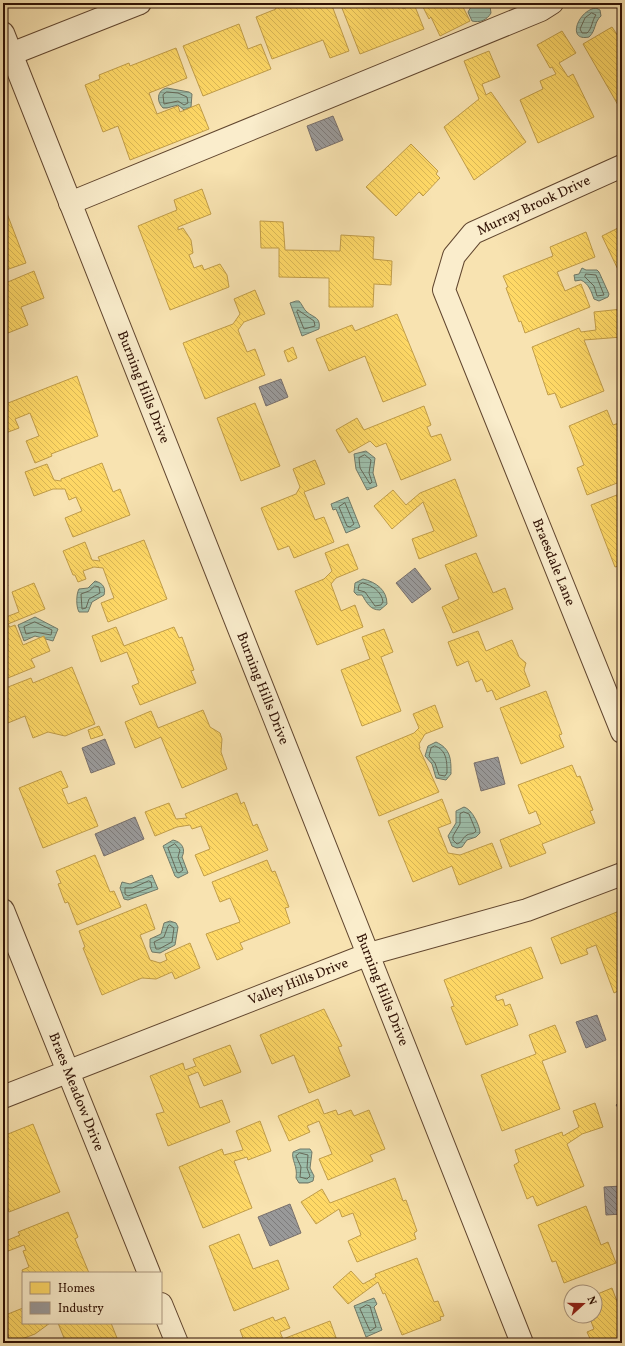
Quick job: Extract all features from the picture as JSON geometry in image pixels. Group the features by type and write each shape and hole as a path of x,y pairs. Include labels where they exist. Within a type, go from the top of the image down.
{"street":[{"path":"11,54 140,3"},
{"path":"70,203 541,10 552,3"},
{"name":"Burning Hills Drive","path":"3,33 522,1343"},
{"name":"Murray Brook Drive","path":"485,392 444,290 454,256 473,233 622,166"},
{"name":"Braesdale Lane","path":"485,392 622,732"},
{"name":"Valley Hills Drive","path":"3,1097 369,954 527,910 622,874"},
{"name":"Braes Meadow Drive","path":"3,910 149,1272"},
{"path":"162,1306 177,1343"}],"water":[{"path":"471,3 496,4 490,6 491,13 485,19 475,22 472,21 468,12 471,7"},
{"path":"596,8 600,10 601,16 597,21 591,35 589,37 582,37 578,35 576,31 580,19 584,14"},
{"path":"167,88 189,92 192,94 191,107 184,110 178,105 163,108 159,102 159,93"},
{"path":"582,268 586,270 597,270 599,272 609,294 608,297 599,301 594,299 586,284 581,280 575,281 574,275 579,274"},
{"path":"299,301 306,311 318,320 319,329 302,336 290,303"},
{"path":"366,451 375,458 373,473 377,486 367,490 356,469 354,454"},
{"path":"348,497 360,527 346,533 336,509 333,510 331,504"},
{"path":"363,579 372,582 383,591 387,599 387,604 380,610 371,607 362,595 357,595 354,592 355,583"},
{"path":"95,581 103,586 105,590 104,595 92,602 88,612 79,612 77,607 77,594 79,589 88,588"},
{"path":"35,617 58,629 53,641 35,636 24,641 18,625"},
{"path":"436,742 445,748 449,755 451,774 446,780 436,778 432,764 425,756 428,746"},
{"path":"464,807 470,811 475,818 479,826 480,833 476,837 467,840 462,847 457,848 452,846 448,836 456,823 456,811"},
{"path":"173,840 179,842 182,846 184,851 182,857 188,873 178,878 175,876 163,846"},
{"path":"152,875 158,889 128,900 124,899 120,888 122,882 130,884"},
{"path":"170,921 176,923 178,927 175,945 160,953 152,952 150,947 150,939 161,934 164,923"},
{"path":"300,1149 310,1149 312,1152 310,1168 314,1176 313,1181 308,1183 299,1183 296,1178 293,1152"},
{"path":"374,1298 377,1304 374,1307 382,1330 366,1337 354,1306"}],"building: Homes":[{"path":"331,3 349,51 330,58 323,40 272,59 256,17 276,9 274,4"},
{"path":"340,3 401,3 403,9 414,4 424,29 360,54"},
{"path":"421,3 452,3 454,6 461,3 470,21 440,36 431,17 429,19"},
{"path":"239,24 248,49 261,44 271,69 203,96 183,46"},
{"path":"612,27 622,42 622,103 618,105 583,44"},
{"path":"562,31 576,53 559,63 568,77 573,74 594,117 538,143 520,100 543,89 540,81 556,74 552,67 550,68 537,45"},
{"path":"176,48 187,78 149,93 157,114 178,106 180,112 199,104 209,129 130,160 118,126 103,132 85,85 100,79 99,75 129,63 130,66"},
{"path":"489,51 500,77 482,84 486,95 491,92 526,142 474,180 444,127 479,99 464,61"},
{"path":"411,144 438,171 436,174 440,178 423,196 419,192 396,216 366,187"},
{"path":"202,189 211,214 178,227 178,230 183,228 191,240 193,253 189,255 194,268 202,265 204,270 220,264 227,275 229,287 170,310 138,226 177,210 174,200"},
{"path":"3,203 26,263 3,271"},
{"path":"260,221 283,222 285,250 340,251 341,235 374,237 373,259 392,261 391,285 374,284 373,307 329,307 329,278 279,277 279,248 261,248"},
{"path":"622,226 622,278 602,236"},
{"path":"586,232 595,257 557,272 565,291 581,284 590,307 525,333 521,321 519,322 503,276 553,256 550,247"},
{"path":"34,271 44,298 21,307 28,325 3,335 3,284"},
{"path":"255,290 265,314 244,322 238,330 247,352 255,349 265,375 205,399 183,343 233,324 240,314 234,299"},
{"path":"622,309 622,337 584,340 604,391 561,408 555,393 548,395 532,347 579,328 581,332 596,330 594,312"},
{"path":"397,314 426,385 383,402 365,356 329,371 316,339 352,325 355,331"},
{"path":"293,347 297,358 288,362 284,351"},
{"path":"77,376 98,436 51,454 52,456 35,463 26,441 39,436 30,413 15,419 19,428 3,434 3,405"},
{"path":"255,403 280,466 241,481 217,418"},
{"path":"424,406 431,425 427,427 431,437 441,434 451,460 401,480 386,443 376,447 370,441 349,453 336,430 357,418 364,430"},
{"path":"607,410 613,425 622,422 622,481 587,495 577,468 584,465 569,426"},
{"path":"315,460 325,484 304,492 315,520 324,517 334,542 294,558 289,546 278,550 261,508 296,494 300,487 293,469"},
{"path":"102,463 113,492 120,489 130,515 73,537 65,518 82,511 76,497 69,500 65,489 53,489 34,496 25,472 47,464 54,480 61,481 61,479"},
{"path":"455,479 477,536 419,559 412,539 434,531 423,502 392,529 374,506 393,490 406,505 420,493"},
{"path":"622,493 622,565 615,567 591,505"},
{"path":"144,540 167,599 108,622 101,603 114,598 103,568 94,567 83,571 86,579 78,582 75,575 73,575 63,551 85,542 92,560 100,561 98,557"},
{"path":"348,544 358,569 336,578 331,584 341,611 355,605 363,627 317,645 295,591 324,579 332,571 325,553"},
{"path":"476,553 493,593 505,588 513,609 453,633 442,607 459,599 445,565"},
{"path":"3,574 8,586 3,588"},
{"path":"34,583 45,609 8,624 10,627 15,625 23,645 44,636 50,651 31,659 35,667 3,680 3,616 5,615 6,617 19,612 12,592"},
{"path":"116,627 124,646 174,627 179,638 182,637 194,670 191,671 196,683 140,705 132,686 139,683 127,652 101,662 92,636"},
{"path":"384,629 393,652 381,657 401,711 362,726 341,670 370,659 362,637"},
{"path":"478,631 486,651 512,640 519,657 526,663 524,670 530,686 496,700 492,690 487,692 482,679 476,682 468,661 457,666 448,642"},
{"path":"72,667 95,724 65,736 48,732 33,738 25,716 3,725 3,689 31,678 33,683"},
{"path":"546,691 562,734 559,735 564,747 521,764 500,708"},
{"path":"435,705 443,727 425,734 419,744 419,748 439,792 379,816 356,757 414,733 419,728 413,714"},
{"path":"203,710 210,727 220,733 222,739 221,752 227,769 182,788 161,737 135,748 125,722 151,711 158,728"},
{"path":"99,726 103,735 91,739 88,730"},
{"path":"572,765 577,777 580,776 593,810 590,811 595,823 542,844 546,853 510,867 500,840 541,824 536,811 529,814 518,785"},
{"path":"61,771 68,787 62,789 68,804 86,797 98,826 43,848 19,788"},
{"path":"237,793 241,804 244,802 253,826 257,824 268,850 204,876 195,855 210,849 201,826 192,829 190,825 177,827 155,836 145,812 169,803 176,819 187,818 185,814"},
{"path":"442,799 451,823 438,828 448,853 460,855 492,843 502,868 459,885 452,866 413,882 388,821"},
{"path":"95,855 110,892 114,891 121,907 77,925 68,902 65,903 58,884 61,883 56,871"},
{"path":"267,860 272,872 275,871 289,907 285,908 290,923 240,943 243,949 217,960 206,934 240,922 230,898 220,902 212,882"},
{"path":"146,904 155,929 140,935 150,960 160,963 167,960 165,954 190,943 200,968 175,979 172,972 156,979 142,978 102,995 83,948 85,947 79,931"},
{"path":"622,910 622,989 614,993 596,945 586,949 588,954 561,964 551,938"},
{"path":"531,947 543,978 495,996 497,1001 503,999 505,1006 510,1004 518,1025 466,1045 451,1007 454,1006 444,980"},
{"path":"324,1009 342,1046 338,1047 350,1076 309,1093 294,1055 272,1064 260,1035"},
{"path":"555,1025 566,1052 542,1061 560,1109 502,1131 481,1075 536,1054 529,1035"},
{"path":"230,1045 241,1072 204,1086 198,1072 188,1076 200,1108 222,1100 230,1122 168,1146 156,1114 164,1112 150,1076 183,1063 185,1070 196,1066 193,1059"},
{"path":"318,1099 324,1114 336,1110 338,1115 351,1110 354,1116 369,1110 385,1149 370,1155 373,1161 328,1180 319,1159 332,1154 319,1121 307,1126 310,1132 289,1141 278,1116"},
{"path":"595,1103 603,1127 582,1134 567,1144 584,1186 537,1206 533,1196 527,1199 514,1165 519,1162 515,1150 562,1132 563,1136 579,1127 573,1111"},
{"path":"260,1121 271,1151 248,1160 247,1157 234,1161 252,1208 203,1228 179,1167 222,1149 224,1155 243,1150 236,1131"},
{"path":"33,1124 60,1192 9,1212 3,1196 3,1188 7,1186 3,1176 3,1136"},
{"path":"395,1178 403,1201 406,1200 417,1231 414,1233 416,1239 357,1262 348,1241 361,1235 353,1213 342,1217 339,1209 316,1224 301,1202 322,1189 330,1203"},
{"path":"586,1206 601,1245 608,1242 616,1263 564,1283 556,1261 552,1262 538,1225"},
{"path":"68,1212 78,1237 75,1239 89,1272 23,1272 22,1270 29,1267 23,1251 26,1250 24,1245 3,1253 3,1242 20,1235 18,1232"},
{"path":"239,1234 253,1269 278,1260 289,1289 234,1311 209,1246"},
{"path":"417,1258 434,1302 438,1301 444,1316 440,1317 441,1320 402,1335 385,1293 383,1294 378,1282 348,1304 333,1287 351,1271 363,1284 376,1277 375,1274"},
{"path":"612,1288 622,1315 622,1343 592,1343 587,1332 594,1329 592,1324 603,1324 603,1292"},
{"path":"22,1308 22,1324 49,1324 35,1334 11,1343 3,1321 3,1316"},
{"path":"273,1317 275,1321 285,1317 290,1328 280,1332 283,1339 330,1321 338,1343 245,1343 240,1330"},
{"path":"58,1324 111,1324 119,1343 66,1343"},
{"path":"458,1339 459,1343 447,1343"}],"building: Industry":[{"path":"333,116 343,140 316,151 307,126"},
{"path":"281,379 288,397 266,406 259,387"},
{"path":"415,568 431,589 412,603 396,583"},
{"path":"105,739 115,764 91,773 82,748"},
{"path":"498,757 505,784 481,791 474,763"},
{"path":"135,817 144,839 104,856 95,834"},
{"path":"597,1015 606,1040 586,1048 576,1022"},
{"path":"622,1100 622,1113 616,1105"},
{"path":"622,1186 622,1214 606,1215 604,1187"},
{"path":"290,1204 301,1233 270,1246 258,1217"}]}
